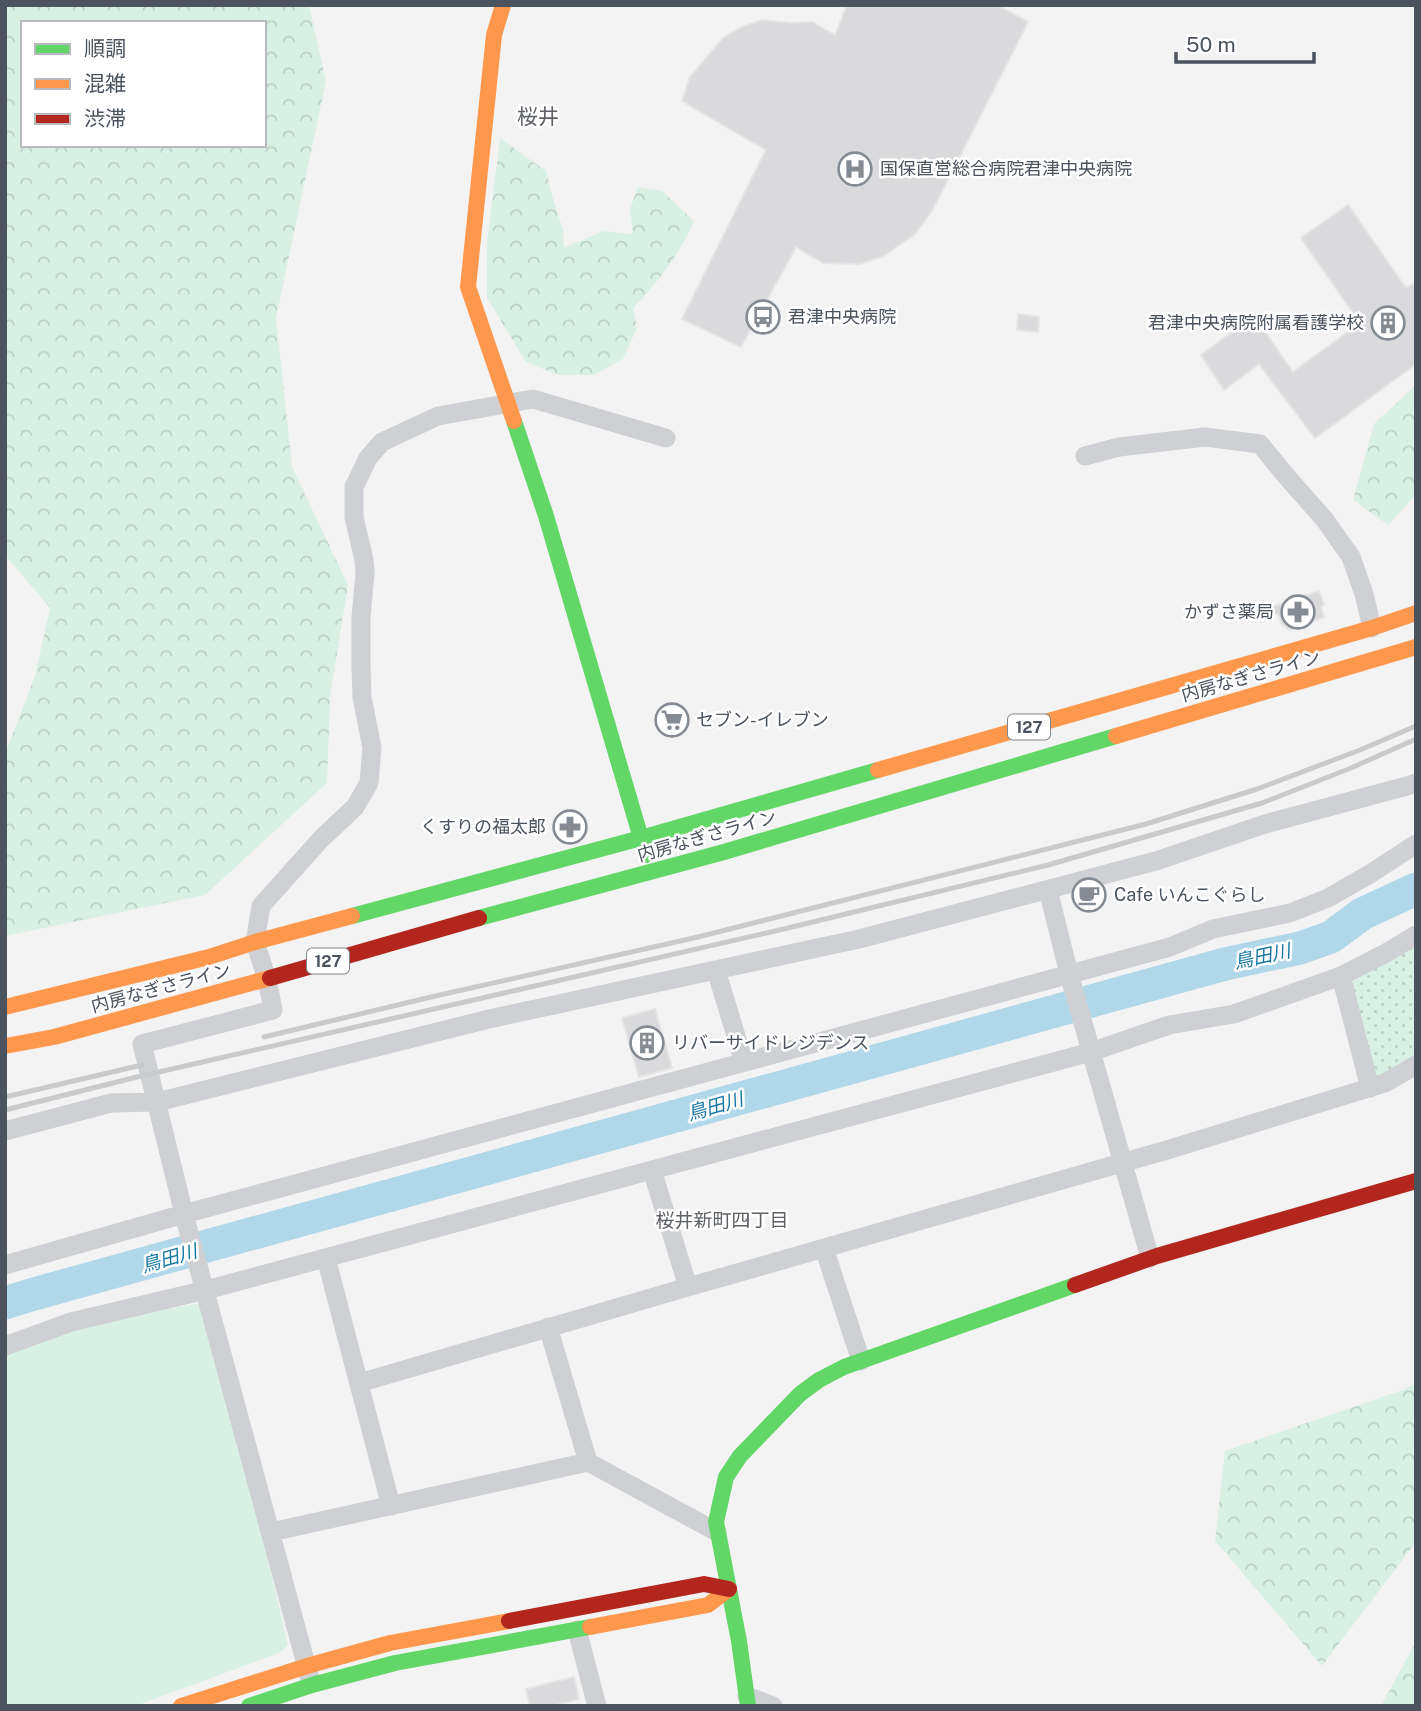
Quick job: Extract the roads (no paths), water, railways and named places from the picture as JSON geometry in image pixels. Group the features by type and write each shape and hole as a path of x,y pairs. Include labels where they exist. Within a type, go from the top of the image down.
{"main road":[{"path":"503,5 494,35 468,287 550,529 650,873"},
{"name":"内房なぎさライン","path":"5,1007 209,957 255,942 641,838 1372,628 1416,613"},
{"name":"内房なぎさライン","path":"5,1046 54,1037 522,905 650,873 1416,648"},
{"path":"748,1701 716,1522 726,1477 740,1456 800,1394 844,1367 1150,1258 1416,1181"},
{"path":"249,1706 309,1676 390,1643 704,1584 729,1589"},
{"path":"181,1706 309,1676 395,1663 708,1605 729,1589"}],"street":[{"path":"309,1676 184,1214 142,1044 273,1010 267,979 255,942 261,906 321,839 355,807 369,783 372,748 362,697 361,668 361,617 365,573 354,517 354,487 368,458 382,442 438,416 533,399 666,438"},
{"path":"1085,456 1119,447 1205,437 1260,444 1325,520 1351,557 1372,628"},
{"path":"5,1131 111,1103 157,1102 489,1019 859,939 1156,861 1265,824 1416,783"},
{"path":"5,1265 744,1062 1070,978 1170,947 1213,929 1290,913 1328,898 1416,844"},
{"path":"1048,890 1089,1047 1150,1258"},
{"path":"5,1346 71,1322 204,1284 326,1258 1169,1025 1234,1014 1341,976 1416,935"},
{"path":"716,970 744,1062"},
{"path":"1341,976 1370,1088"},
{"path":"359,1383 1123,1163 1385,1083 1416,1065"},
{"path":"652,1170 688,1287"},
{"path":"824,1248 861,1361"},
{"path":"326,1258 391,1506"},
{"path":"548,1327 588,1462"},
{"path":"271,1532 588,1462 717,1532"},
{"path":"577,1630 597,1706"},
{"path":"748,1701 773,1706"}],"waterway":[{"name":"鳥田川","path":"5,1303 1225,964 1300,948 1331,937 1362,914 1416,889"}],"railway":[{"path":"264,1037 698,937 1146,824 1257,789 1416,726"},
{"path":"5,1110 1048,865 1262,803 1416,739"},
{"path":"5,1097 142,1065"}],"place":[{"name":"国保直営総合病院君津中央病院","path":"855,169"},
{"name":"君津中央病院","path":"763,317"},
{"name":"君津中央病院附属看護学校","path":"1388,323"},
{"name":"かずさ薬局","path":"1298,612"},
{"name":"セブン-イレブン","path":"672,720"},
{"name":"くすりの福太郎","path":"570,827"},
{"name":"Cafe いんこぐらし","path":"1089,895"},
{"name":"リバーサイドレジデンス","path":"647,1043"}],"district":[{"name":"桜井","path":"538,117"},
{"name":"桜井新町四丁目","path":"722,1220"}]}
